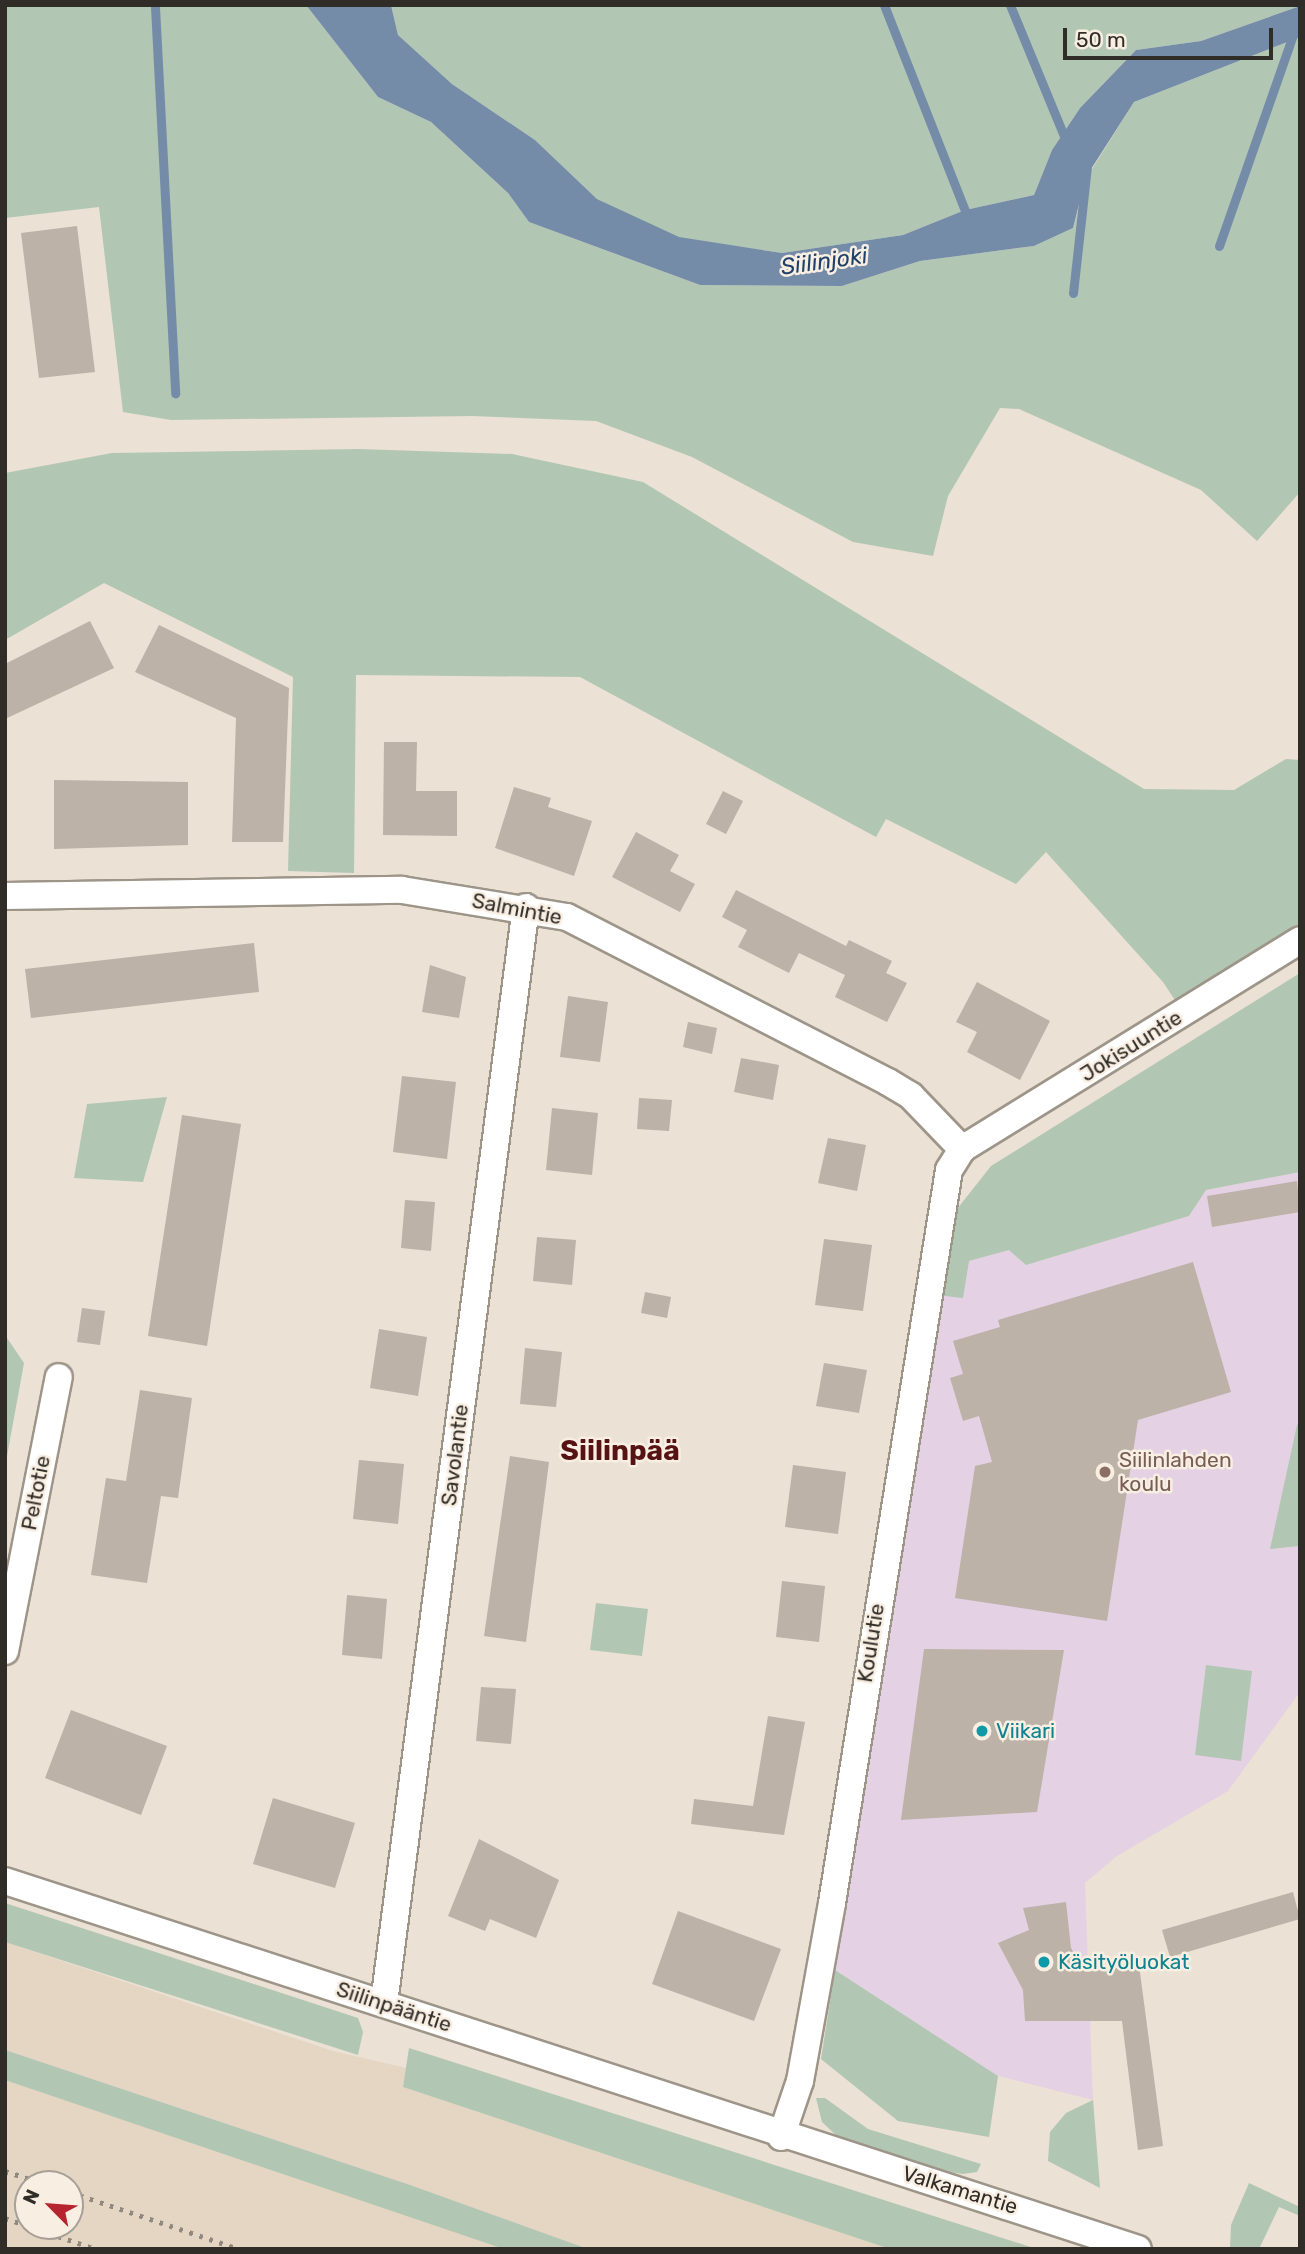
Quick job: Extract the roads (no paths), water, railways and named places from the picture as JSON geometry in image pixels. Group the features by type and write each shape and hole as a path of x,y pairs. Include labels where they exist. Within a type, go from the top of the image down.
{"street":[{"name":"Salmintie","path":"5,895 402,890 526,907 619,939 888,1082 911,1096 962,1149"},
{"name":"Savolantie","path":"384,2003 526,907"},
{"name":"Jokisuuntie","path":"962,1149 1300,940"},
{"name":"Koulutie","path":"781,2137 800,2081 832,1903 940,1201 962,1149"},
{"name":"Peltotie","path":"5,1651 59,1377"},
{"name":"Siilinpääntie","path":"5,1881 384,2003 781,2137"},
{"name":"Valkamantie","path":"781,2137 1138,2249"}],"water":[{"name":"Siilinjoki","path":"306,5 391,5 398,35 452,84 535,140 597,199 679,237 782,253 903,235 965,210 1034,195 1052,150 1080,108 1136,50 1201,41 1300,6 1300,37 1134,102 1086,177 1073,228 1034,246 920,261 842,286 700,285 529,222 508,193 431,122 378,97"}],"waterway":[{"path":"884,5 968,218"},
{"path":"1010,5 1067,143"},
{"path":"155,7 175,393"},
{"path":"1219,246 1296,26"},
{"path":"1073,293 1087,166"}],"railway":[{"path":"5,2171 14,2174"},
{"path":"84,2197 239,2249"},
{"path":"5,2218 14,2221"},
{"path":"69,2240 96,2249"}],"place":[{"name":"Siilinlahden koulu","path":"1105,1472"},
{"name":"Viikari","path":"982,1731"},
{"name":"Käsityöluokat","path":"1044,1962"}],"district":[{"name":"Siilinpää","path":"620,1451"}]}
